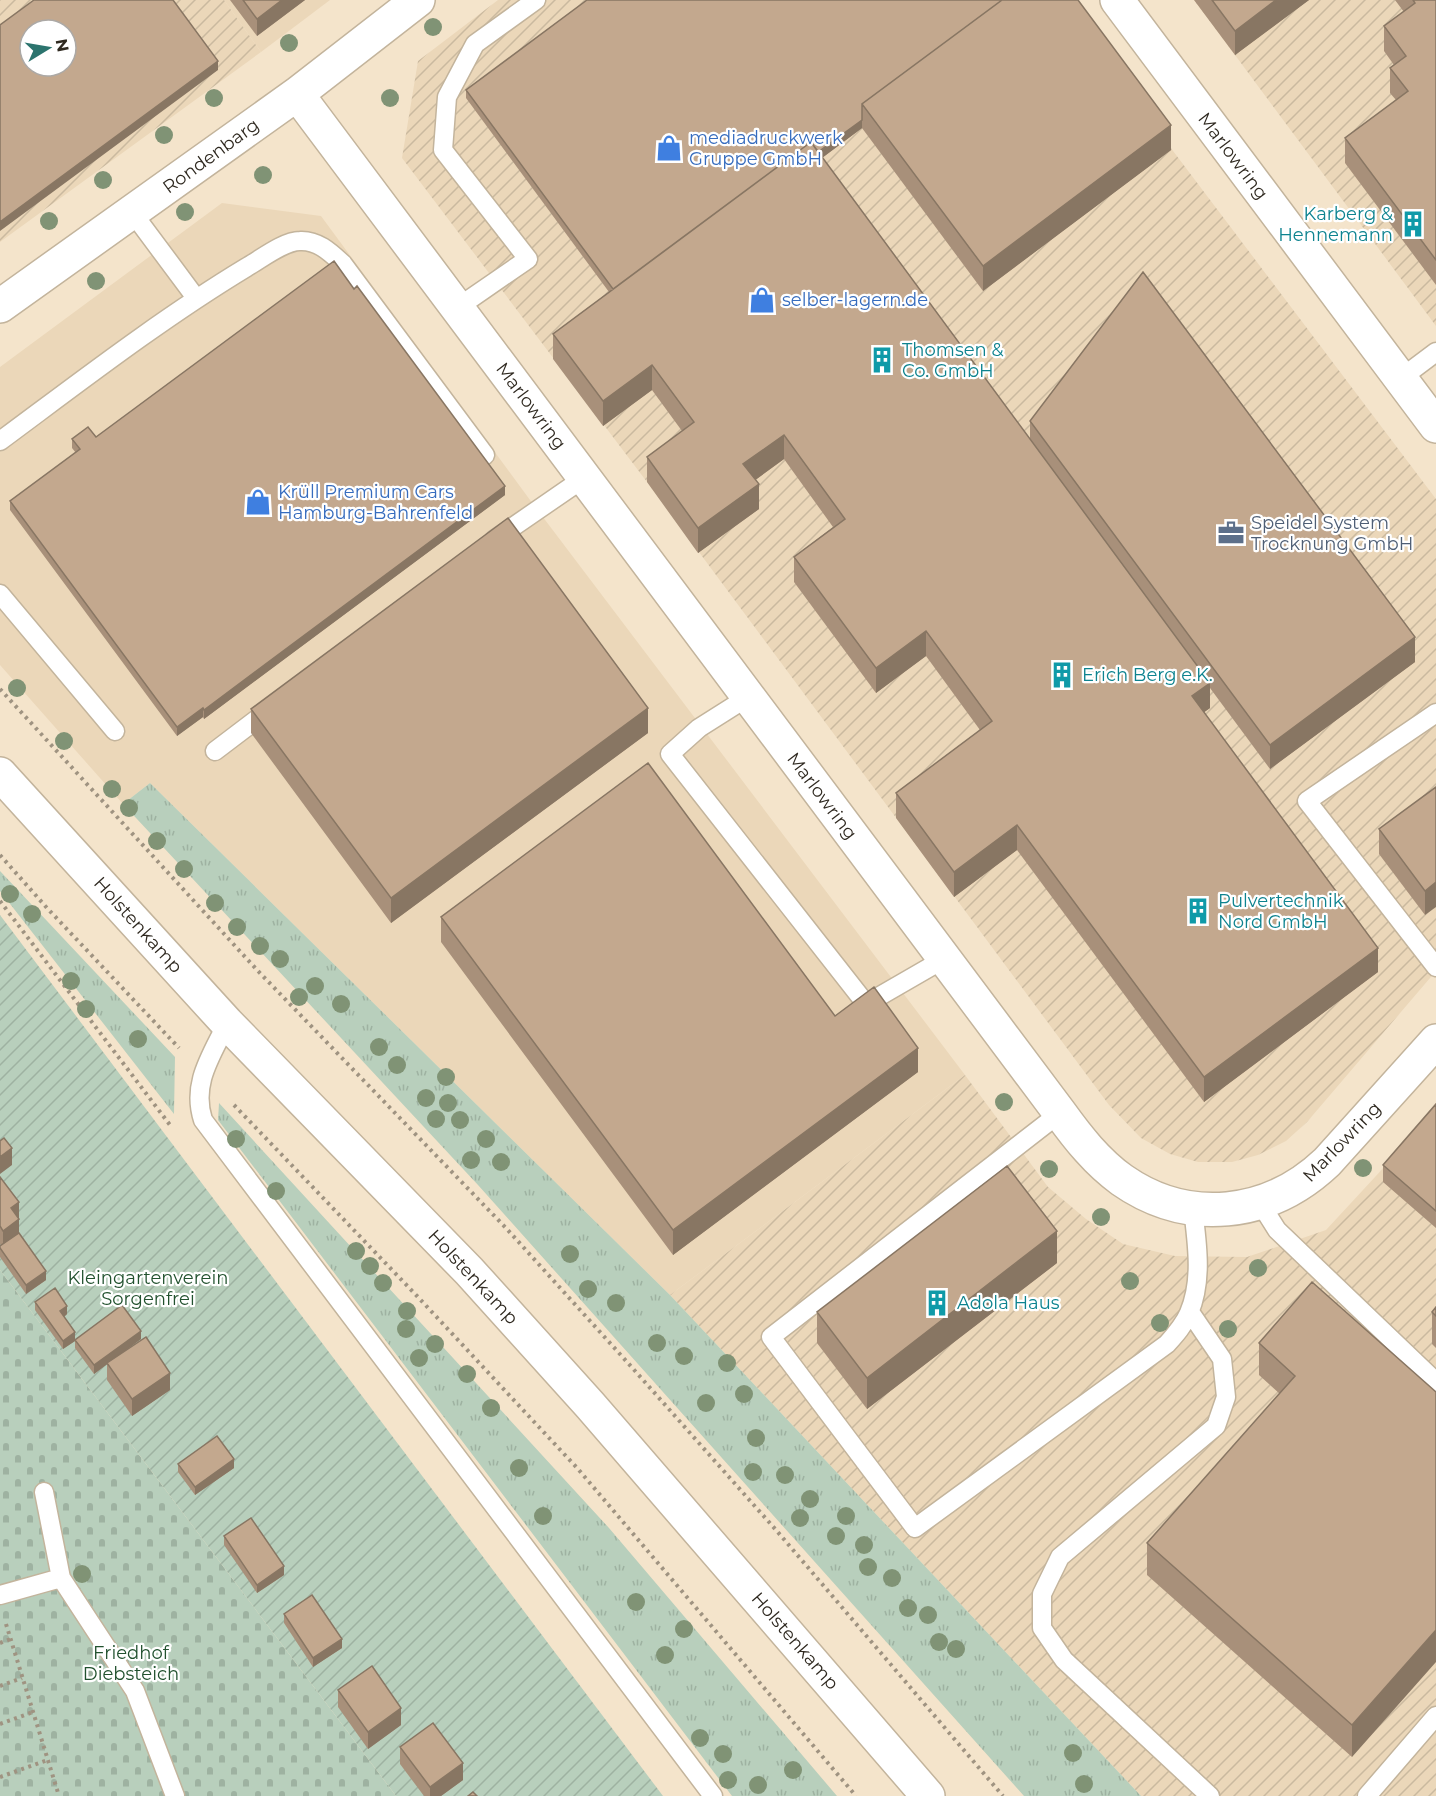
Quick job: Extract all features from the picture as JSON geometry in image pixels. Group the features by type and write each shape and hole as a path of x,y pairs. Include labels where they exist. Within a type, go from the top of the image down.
{"street":[{"name":"Rondenbarg","path":"0,306 297,94 418,0"},
{"name":"Marlowring","path":"1117,0 1401,379 1432,414"},
{"name":"Marlowring","path":"297,94 1060,1113 1089,1150 1121,1179 1158,1201 1193,1209 1239,1208 1260,1203 1293,1189 1310,1178 1436,1041"},
{"name":"Holstenkamp","path":"0,774 227,1023 469,1270 568,1379 928,1796"}],"lane":[{"path":"457,308 528,260 443,150 447,97 474,44 536,0"},
{"path":"132,212 196,298"},
{"path":"0,441 196,298 273,251 298,240 310,242 330,252 343,264 485,455 451,478"},
{"path":"1401,379 1436,352"},
{"path":"482,549 584,478"},
{"path":"0,594 115,731"},
{"path":"748,697 699,728 670,754 866,1004 944,958"},
{"path":"215,751 280,701"},
{"path":"1436,713 1307,801 1436,967"},
{"path":"227,1023 204,1073 198,1094 203,1120 712,1796"},
{"path":"1060,1113 771,1337 915,1528 1167,1344 1182,1327 1190,1312 1197,1281 1193,1209"},
{"path":"1260,1203 1277,1230 1436,1382"},
{"path":"1190,1312 1222,1359 1226,1397 1216,1426 1060,1557 1042,1594 1042,1628 1064,1660 1210,1796"},
{"path":"44,1492 61,1578 135,1691 175,1796"},
{"path":"0,1595 61,1578"},
{"path":"1367,1796 1436,1716"}],"path":[{"path":"0,689 258,971 506,1228 621,1354 776,1530 1004,1796"},
{"path":"0,855 47,908 579,1469 856,1796"},
{"path":"0,901 171,1125"},
{"path":"5,1621 59,1796"},
{"path":"0,1643 10,1639"},
{"path":"0,1686 22,1678"},
{"path":"0,1724 33,1712"},
{"path":"0,1777 48,1760"}],"shaded area":[{"path":"0,0 224,0 261,52 0,242"},
{"path":"224,0 330,0 261,52"},
{"path":"498,0 1059,0 1436,499 1436,971 1307,1122 1286,1141 1258,1155 1232,1162 1198,1162 1170,1154 1141,1138 1109,1105 647,482 402,158 418,61"},
{"path":"1194,0 1436,0 1436,326 1235,55"},
{"path":"222,203 321,216 530,500 965,1075 670,1295 150,783 123,804 0,665 0,367"},
{"path":"965,1075 1048,1187 1086,1219 1123,1244 1175,1256 1247,1257 1326,1230 1436,1111 1436,1796 1141,1796 670,1295"}],"green space":[{"path":"150,783 670,1295 1141,1796 1024,1796 478,1185 123,804"},
{"path":"0,871 175,1057 174,1114 0,891"},
{"name":"Kleingartenverein Sorgenfrei","path":"0,915 663,1796 396,1796 0,1270"},
{"path":"219,1103 609,1528 837,1796 732,1796 218,1120"},
{"name":"Friedhof Diebsteich","path":"0,1270 396,1796 0,1796"}],"building":[{"path":"34,0 173,0 218,61 0,222 0,25"},
{"path":"243,0 282,0 257,19"},
{"name":"mediadruckwerk Gruppe GmbH","path":"587,0 1002,0 862,104 862,120 818,152 811,142 613,289 466,90"},
{"path":"1002,0 1078,0 1171,125 983,266 862,104"},
{"path":"1212,0 1276,0 1235,31"},
{"name":"Karberg & Hennemann","path":"1413,0 1436,0 1436,260 1345,138 1408,91 1390,68 1406,56 1384,26 1415,3"},
{"path":"811,142 1210,683 1192,696 1378,948 1204,1077 1017,825 954,872 896,793 992,721 926,631 876,668 794,557 845,519 784,435 743,464 759,484 698,528 647,457 694,422 652,365 603,401 553,334"},
{"name":"Krüll Premium Cars Hamburg-Bahrenfeld","path":"334,261 354,289 357,286 505,486 204,710 203,708 177,727 10,501 80,449 72,439 88,427 96,437"},
{"path":"1143,272 1415,637 1270,745 1030,421"},
{"path":"508,518 648,708 391,898 251,709"},
{"path":"648,763 835,1016 874,987 918,1048 673,1230 441,917"},
{"path":"1436,787 1436,882 1425,891 1379,829"},
{"path":"1436,1104 1436,1211 1383,1165"},
{"path":"4,1138 12,1148 0,1157 0,1141"},
{"name":"Adola Haus","path":"1007,1166 1057,1231 867,1378 817,1312"},
{"path":"0,1177 19,1202 11,1208 19,1219 3,1231 0,1226"},
{"path":"19,1233 46,1271 26,1285 0,1248"},
{"path":"1312,1282 1436,1392 1436,1630 1352,1725 1147,1543 1295,1376 1259,1343"},
{"path":"55,1288 67,1306 60,1311 75,1332 63,1341 35,1302"},
{"path":"122,1305 141,1331 94,1365 75,1340"},
{"path":"146,1337 170,1373 132,1399 107,1363"},
{"path":"217,1436 234,1459 195,1487 178,1464"},
{"path":"251,1518 284,1566 257,1585 224,1536"},
{"path":"312,1595 342,1639 313,1658 284,1614"},
{"path":"372,1666 401,1708 368,1732 338,1690"},
{"path":"433,1723 463,1763 430,1787 400,1747"}],"place":[{"name":"mediadruckwerk Gruppe GmbH","path":"669,148"},
{"name":"Karberg & Hennemann","path":"1413,224"},
{"name":"selber-lagern.de","path":"762,300"},
{"name":"Thomsen & Co. GmbH","path":"882,360"},
{"name":"Krüll Premium Cars Hamburg-Bahrenfeld","path":"258,502"},
{"name":"Speidel System Trocknung GmbH","path":"1231,533"},
{"name":"Erich Berg e.K.","path":"1062,675"},
{"name":"Pulvertechnik Nord GmbH","path":"1198,911"},
{"name":"Adola Haus","path":"937,1303"}]}
